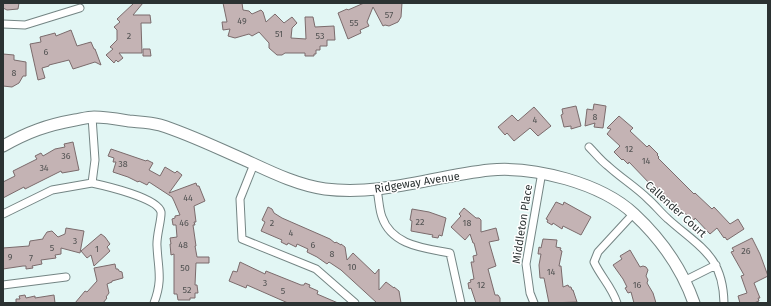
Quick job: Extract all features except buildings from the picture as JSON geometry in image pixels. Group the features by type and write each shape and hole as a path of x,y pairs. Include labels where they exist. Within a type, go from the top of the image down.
{"street":[{"path":"3,24 25,24 80,8"},
{"path":"92,117 95,160 92,182"},
{"name":"Ridgeway Avenue","path":"3,146 25,134 51,125 92,117 157,124 188,135 294,181 324,188 377,190 490,170 516,169 542,172 601,192 634,213 664,246 686,280 694,303"},
{"name":"Callender Court","path":"589,147 608,166 627,180 648,199 668,219 706,250 716,265 721,278 724,303"},
{"path":"254,164 240,199 242,239 316,269 355,303"},
{"name":"Middleton Place","path":"534,303 530,293 526,264 542,172"},
{"path":"3,214 52,190 92,182 124,191 146,200 160,210 162,214 158,230 157,246 160,279 158,292 154,303"},
{"path":"377,190 382,218 389,230 398,238 417,247 450,253 461,303"},
{"path":"617,303 614,293 594,262 598,252 634,213"},
{"path":"686,280 716,265"},
{"path":"3,285 66,277"}]}
